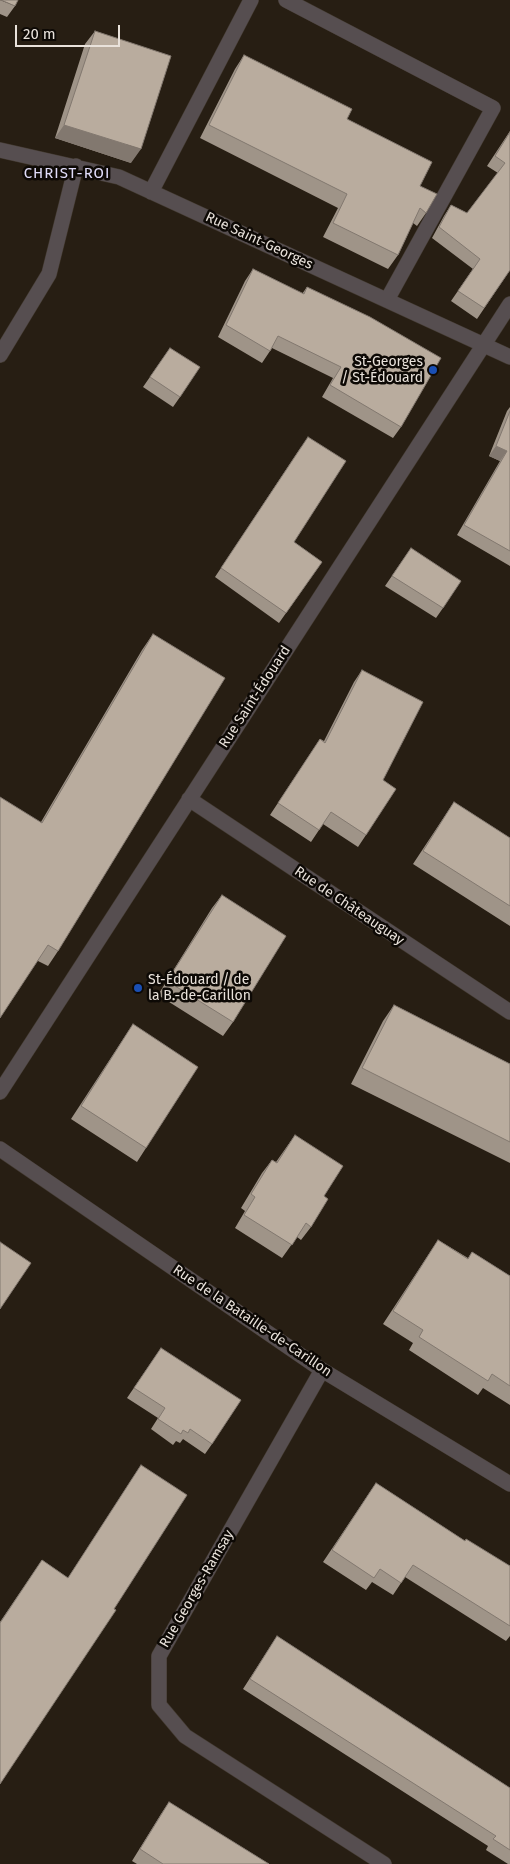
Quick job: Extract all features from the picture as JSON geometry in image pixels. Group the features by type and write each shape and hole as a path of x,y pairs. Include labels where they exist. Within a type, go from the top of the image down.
{"street":[{"path":"151,192 251,0"},
{"path":"286,0 494,108 387,300"},
{"name":"Rue Saint-Georges","path":"0,150 119,177 510,357"},
{"path":"0,355 49,274 76,166"},
{"name":"Rue Saint-Édouard","path":"0,1092 482,344 510,304"},
{"name":"Rue de Châteauguay","path":"189,799 510,1012"},
{"name":"Rue de la Bataille-de-Carillon","path":"0,1149 322,1370 510,1484"},
{"name":"Rue Georges-Ramsay","path":"322,1370 159,1656 159,1705 185,1736 384,1864"}],"building":[{"path":"1,0 18,0 15,6"},
{"path":"95,31 171,56 141,149 64,125"},
{"path":"244,55 352,109 347,119 432,162 420,186 437,194 426,213 420,208 398,255 333,223 347,194 209,125"},
{"path":"510,132 510,270 484,308 458,291 480,259 439,227 451,205 467,213 505,163 495,156"},
{"path":"253,269 304,294 307,287 370,317 441,358 401,427 330,385 341,367 278,336 270,351 226,325"},
{"path":"170,348 200,367 180,397 150,377"},
{"path":"510,411 510,551 464,525 507,451 496,446"},
{"path":"308,437 346,461 294,542 322,562 286,613 221,568"},
{"path":"411,548 461,581 443,608 392,576"},
{"path":"153,634 225,678 58,951 48,945 0,1018 0,797 42,823"},
{"path":"362,670 423,702 383,780 396,789 366,835 331,812 319,830 278,803 320,739 325,743"},
{"path":"454,802 510,838 510,906 423,851"},
{"path":"222,895 286,936 233,1022 167,981"},
{"path":"394,1005 510,1064 510,1142 362,1068"},
{"path":"133,1024 198,1067 146,1148 81,1106"},
{"path":"295,1135 343,1166 324,1196 328,1199 311,1227 306,1223 292,1245 244,1215 255,1197 251,1194 272,1160 277,1163"},
{"path":"438,1240 468,1259 472,1252 510,1276 510,1386 492,1374 488,1381 419,1337 423,1330 393,1311"},
{"path":"0,1242 31,1263 0,1309"},
{"path":"161,1348 241,1400 212,1444 190,1429 188,1433 183,1430 181,1434 158,1419 165,1408 134,1388"},
{"path":"141,1465 187,1495 114,1609 116,1610 0,1784 0,1623 42,1560 68,1578"},
{"path":"376,1483 465,1541 466,1539 510,1566 510,1626 413,1565 401,1583 380,1569 374,1578 332,1550"},
{"path":"277,1636 510,1788 510,1850 493,1839 496,1836 250,1679"},
{"path":"169,1802 269,1864 163,1864 140,1849"}],"place":[{"name":"St-Georges / St-Édouard","path":"433,370"},
{"name":"St-Édouard / de la B.-de-Carillon","path":"138,988"}],"district":[{"name":"CHRIST-ROI","path":"67,174"}]}
